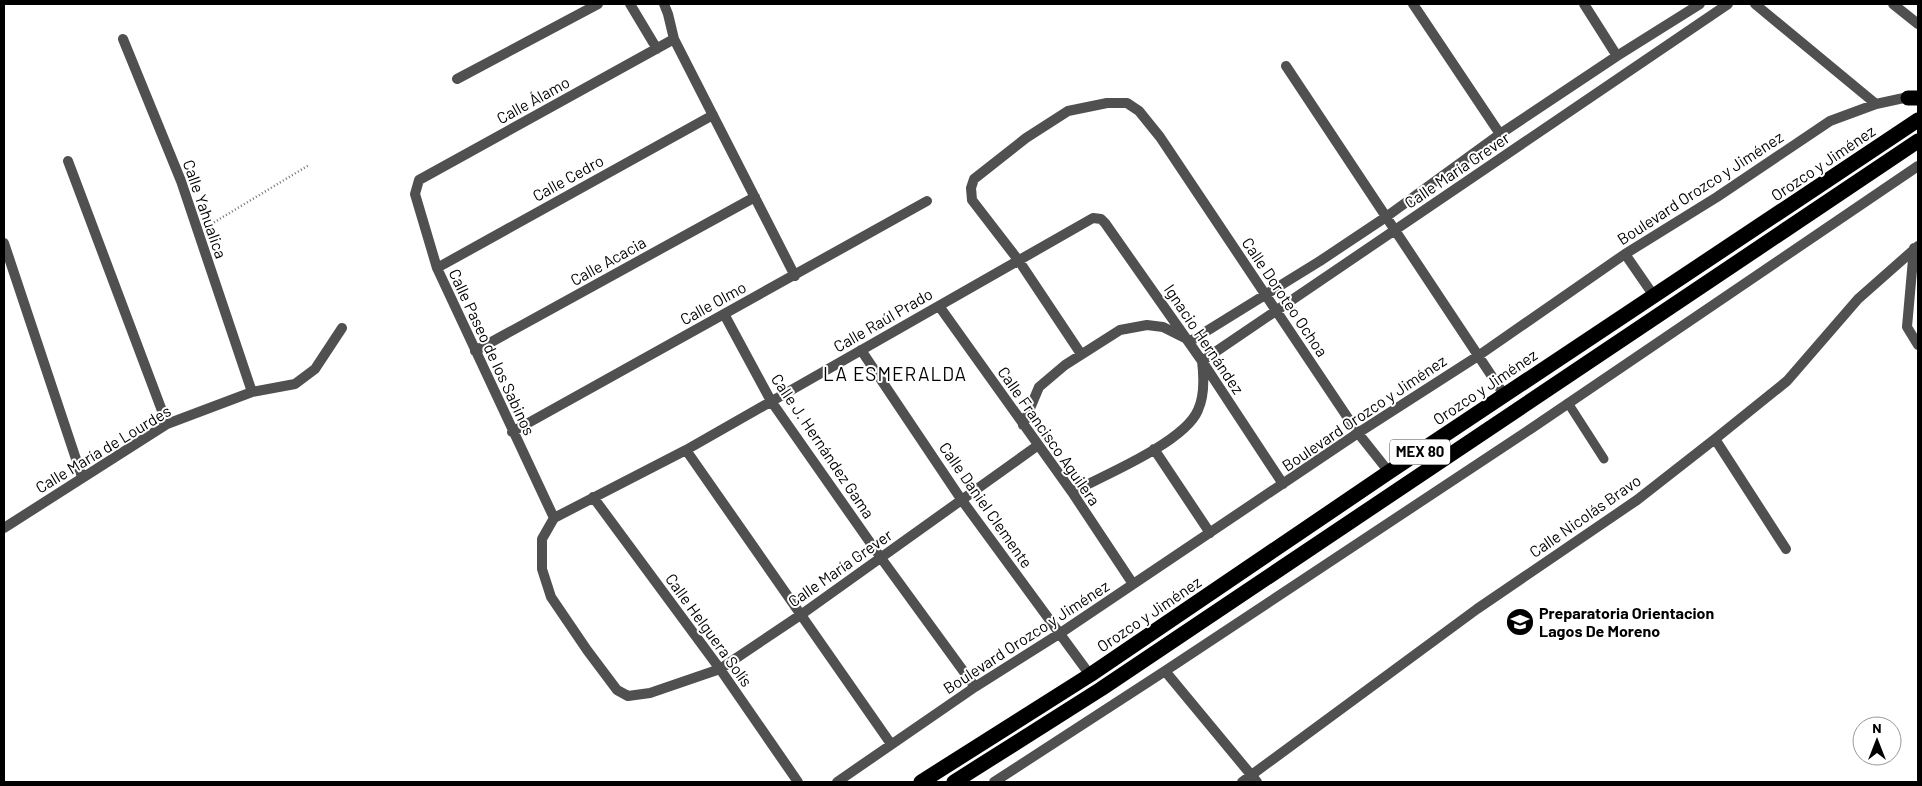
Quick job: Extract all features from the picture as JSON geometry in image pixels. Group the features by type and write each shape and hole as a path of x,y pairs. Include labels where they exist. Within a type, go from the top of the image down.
{"highway":[{"name":"Orozco y Jiménez","path":"921,782 1090,675 1389,472 1918,120"},
{"name":"Orozco y Jiménez","path":"954,782 1101,689 1918,141"}],"street":[{"path":"457,79 598,4"},
{"path":"630,4 657,49"},
{"path":"664,4 674,39 795,276"},
{"path":"1413,4 1500,134"},
{"path":"1584,4 1617,56"},
{"name":"Calle María Grever","path":"1188,341 1320,261 1500,134 1617,56 1700,4"},
{"name":"Calle María Grever","path":"1202,361 1728,4"},
{"path":"1755,4 1876,104"},
{"path":"1893,4 1918,24"},
{"name":"Calle Álamo","path":"415,194 419,180 674,39"},
{"name":"Calle Yahualica","path":"123,40 181,181 252,392"},
{"path":"1286,66 1505,396"},
{"name":"Boulevard Orozco y Jiménez","path":"837,782 975,687 1059,634 1358,433 1478,356 1625,254 1717,197 1830,121 1876,104 1915,96"},
{"name":"Calle Doroteo Ochoa","path":"1019,261 972,200 971,188 974,179 1026,138 1068,111 1107,103 1127,104 1139,111 1160,137 1358,433 1389,472"},
{"name":"Calle Cedro","path":"437,268 713,115"},
{"path":"68,162 167,424"},
{"path":"994,782 1165,672 1568,403 1918,166"},
{"name":"Calle Paseo de los Sabinos","path":"415,194 437,268 512,432 554,518"},
{"name":"Calle Acacia","path":"475,351 755,197"},
{"name":"Calle Olmo","path":"512,432 927,201"},
{"name":"Calle Raúl Prado","path":"554,518 686,450 1093,218"},
{"name":"Ignacio Hernández","path":"1093,218 1101,219 1105,223 1202,361 1283,484"},
{"path":"4,243 82,477"},
{"path":"1916,247 1907,327 1918,345"},
{"name":"Calle Nicolás Bravo","path":"1242,782 1255,779 1477,609 1637,500 1714,439 1787,381 1858,299 1916,247"},
{"path":"1625,254 1654,296"},
{"path":"1019,261 1081,354"},
{"name":"Calle Francisco Aguilera","path":"939,306 1037,446 1072,492 1133,584"},
{"name":"Calle J. Hernández Gama","path":"724,314 771,401 881,558 975,687"},
{"path":"1024,425 1039,387 1065,365 1120,330 1147,325 1163,327 1188,341"},
{"name":"Calle María de Lourdes","path":"4,528 167,424 252,392 295,384 316,369 342,328"},
{"name":"Calle Daniel Clemente","path":"861,350 962,499 1090,675"},
{"path":"1072,492 1154,449 1182,432 1198,411 1204,381 1202,361"},
{"path":"1714,439 1786,548"},
{"name":"Calle María Grever","path":"554,518 542,539 542,569 552,597 616,690 628,696 650,693 720,669 802,614 1037,446"},
{"path":"1154,449 1210,533"},
{"path":"686,450 891,744"},
{"name":"Calle Helguera Solís","path":"593,497 720,669 798,782"},
{"path":"1165,672 1255,779"}],"lane":[{"path":"1568,403 1604,459"}],"path":[{"path":"198,232 309,165"}],"place":[{"name":"Preparatoria Orientacion Lagos De Moreno","path":"1520,622"}],"district":[{"name":"LA ESMERALDA","path":"895,374"}]}
